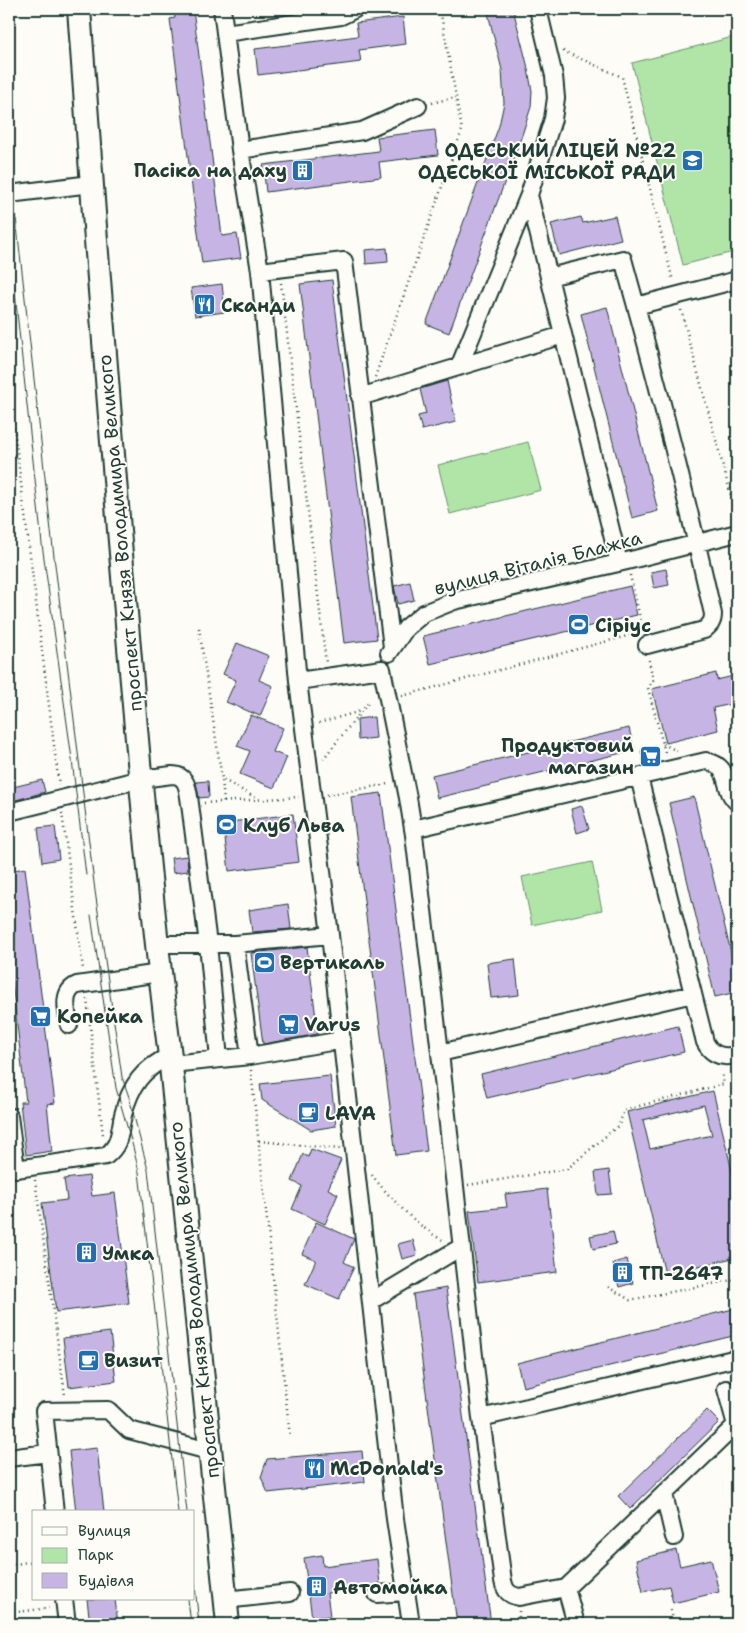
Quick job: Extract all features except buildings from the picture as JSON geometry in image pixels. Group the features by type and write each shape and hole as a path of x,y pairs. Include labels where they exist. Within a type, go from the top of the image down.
{"highway":[{"name":"проспект Князя Володимира Великого","path":"79,9 91,184 141,779 228,1624"}],"street":[{"path":"222,9 240,150 260,271 298,681 330,935 395,1519 411,1624"},
{"path":"225,33 341,16 355,9"},
{"path":"459,367 529,194 553,119 556,98 554,76 538,9"},
{"path":"240,150 362,132 418,106"},
{"path":"9,194 91,184"},
{"path":"529,194 623,562"},
{"path":"549,277 623,259 636,306 697,543 713,614 713,620 704,630 647,645"},
{"path":"260,271 344,261 364,396 392,647"},
{"path":"636,306 737,280"},
{"path":"364,396 564,335"},
{"name":"вулиця Віталія Блажка","path":"382,669 392,647 406,628 424,613 454,600 623,562 737,533"},
{"path":"298,681 382,669 413,829 481,1418 504,1587 512,1595 519,1597 566,1588 736,1425 726,1389"},
{"path":"413,829 700,762 712,762 722,770 729,792 737,802"},
{"path":"9,812 141,779 172,775 180,776 187,786 190,804 208,944 219,1059"},
{"path":"639,777 705,1042 708,1048 718,1056 737,1055"},
{"path":"157,944 234,944 330,935"},
{"path":"234,944 250,1056"},
{"path":"69,1025 66,997 67,992 71,988 160,973"},
{"path":"440,1053 693,994"},
{"path":"9,1116 16,1169 106,1156 114,1150 118,1142 124,1113 134,1086 156,1062 250,1056 342,1040"},
{"path":"371,1301 461,1247"},
{"path":"481,1418 737,1358"},
{"path":"54,1510 44,1411 108,1410 129,1430 209,1452"},
{"path":"9,1458 48,1453"},
{"path":"664,1494 674,1537"},
{"path":"566,1588 576,1624"},
{"path":"377,1594 406,1592"},
{"path":"225,1600 290,1593"},
{"path":"65,1603 67,1624"}],"path":[{"path":"364,396 462,130 440,9"},
{"path":"546,43 622,77 677,295 737,520"},
{"path":"418,106 456,97"},
{"path":"279,269 328,677"},
{"path":"9,388 60,799 86,984 106,1156"},
{"path":"9,426 14,425"},
{"path":"9,454 17,456"},
{"path":"389,700 644,631 623,562"},
{"path":"199,628 224,802"},
{"path":"647,645 653,680 648,688 670,769"},
{"path":"310,776 369,702"},
{"path":"304,727 363,710"},
{"path":"222,779 259,800"},
{"path":"332,794 388,784 391,801 408,798"},
{"path":"190,804 313,796"},
{"path":"250,1056 290,1436"},
{"path":"455,1188 567,1168 619,1125 624,1110 724,1084 718,1056"},
{"path":"259,1141 324,1147"},
{"path":"354,1150 375,1179 433,1236 461,1247"},
{"path":"33,1166 67,1410"},
{"path":"608,1287 630,1300 737,1279"},
{"path":"9,1565 32,1561"},
{"path":"9,1613 65,1603"},
{"path":"671,1610 674,1624"}],"green space":[{"path":"733,37 737,53 737,251 683,265 632,63"},
{"path":"528,442 541,490 450,514 438,465"},
{"path":"592,862 602,910 532,925 522,877"}],"tram line":[{"path":"9,155 52,540 95,891 122,1077 148,1170 187,1510"},
{"path":"9,238 42,544 86,875"},
{"path":"91,915 116,1088 139,1172 178,1510"},
{"path":"195,1586 199,1624"},
{"path":"188,1600 191,1624"}],"place":[{"name":"ОДЕСЬКИЙ ЛІЦЕЙ №22 ОДЕСЬКОЇ МІСЬКОЇ РАДИ","path":"692,161"},
{"name":"Пасіка на даху","path":"303,170"},
{"name":"Сканди","path":"205,305"},
{"name":"Сіріус","path":"579,625"},
{"name":"Продуктовий магазин","path":"650,756"},
{"name":"Клуб Льва","path":"227,825"},
{"name":"Вертикаль","path":"264,962"},
{"name":"Копейка","path":"41,1016"},
{"name":"Varus","path":"288,1024"},
{"name":"LAVA","path":"309,1113"},
{"name":"Умка","path":"86,1253"},
{"name":"ТП-2647","path":"623,1273"},
{"name":"Визит","path":"88,1360"},
{"name":"McDonald's","path":"314,1468"},
{"name":"Автомойка","path":"317,1587"}]}
